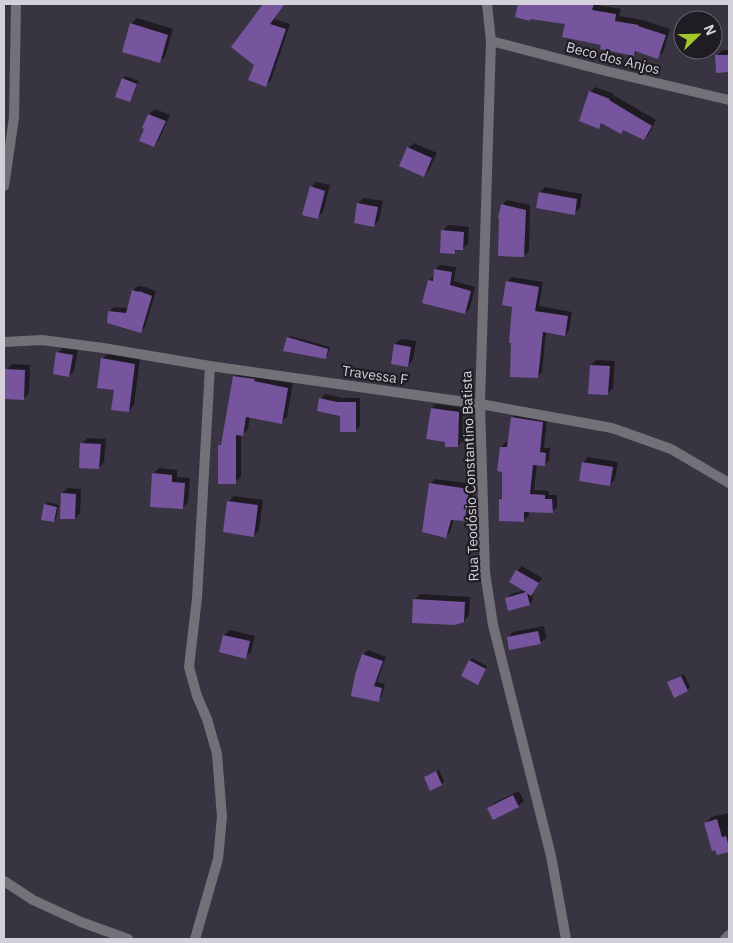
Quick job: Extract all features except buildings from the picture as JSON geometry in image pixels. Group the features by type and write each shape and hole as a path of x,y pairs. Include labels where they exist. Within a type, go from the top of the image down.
{"street":[{"path":"4,186 14,118 16,4"},
{"name":"Rua Teodósio Constantino Batista","path":"487,4 491,41 480,404 485,572 493,625 551,856 566,939"},
{"name":"Beco dos Anjos","path":"491,41 729,100"},
{"name":"Travessa F","path":"4,342 42,340 103,348 210,366 480,404 612,428 671,449 729,483"},
{"path":"195,939 218,858 222,817 218,754 207,719 197,696 189,667 197,598 210,366"},
{"path":"4,882 33,900 81,922 128,939"},
{"path":"725,939 729,935"}]}
